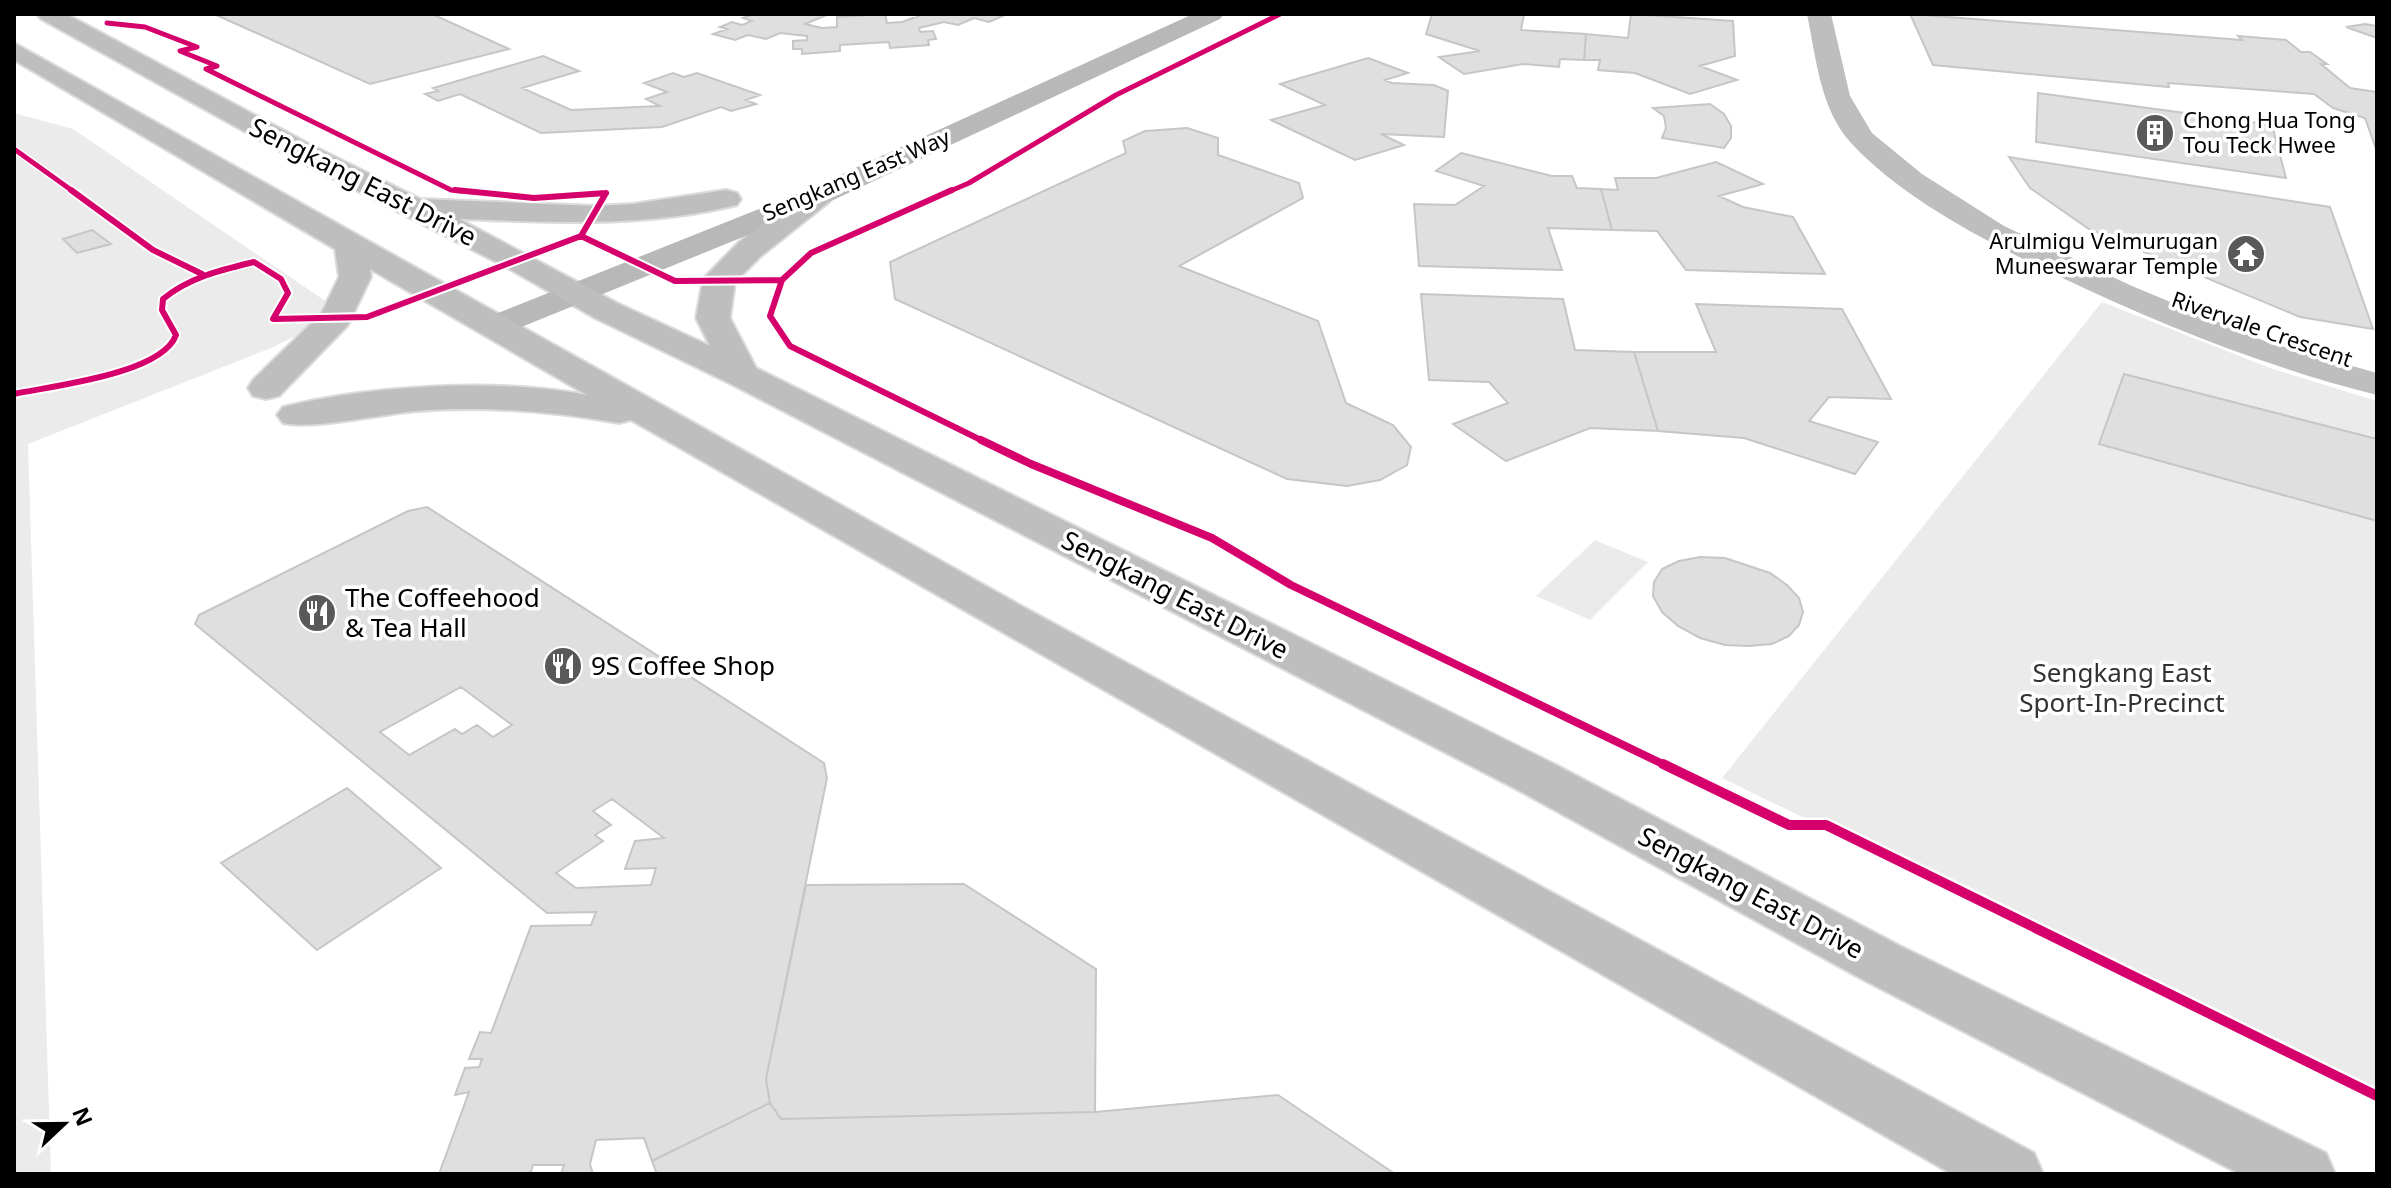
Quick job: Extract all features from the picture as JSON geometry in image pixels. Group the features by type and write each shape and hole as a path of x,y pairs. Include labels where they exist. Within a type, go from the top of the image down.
{"main road":[{"name":"Sengkang East Drive","path":"49,14 408,208 1538,778 1894,969 2303,1174"},
{"name":"Sengkang East Way","path":"495,326 818,196 1212,14"},
{"name":"Rivervale Crescent","path":"1819,14 1837,96 1861,138 1912,180 2126,280 2268,336 2377,367"},
{"path":"1048,62 1125,27"},
{"path":"14,50 459,308 1170,708 2011,1174"},
{"name":"Rivervale Crescent","path":"1835,85 1867,94 1890,137 1993,233 2120,293 2255,349 2377,384"},
{"name":"Sengkang East Way","path":"408,208 595,215 658,210 739,194 459,308"},
{"path":"742,375 713,318 719,279 750,249 818,196"},
{"path":"266,388 336,318 355,277 351,247"},
{"path":"296,415 368,403 503,397 572,402 665,422"}],"green space":[{"path":"14,113 73,129 343,313 271,348 28,444 51,1174 14,1174"},
{"name":"Sengkang East Sport-In-Precinct","path":"2102,302 2270,368 2377,401 2377,1096 1722,778"},
{"path":"1595,540 1648,562 1590,620 1536,596"}],"building":[{"path":"214,14 432,14 509,49 370,84"},
{"path":"754,14 829,14 805,24 822,28 837,27 837,17 885,14 887,23 918,16 912,14 1007,14 989,22 974,18 958,25 944,22 919,28 920,32 933,31 936,39 928,40 929,45 890,48 889,42 840,45 840,51 802,54 802,49 793,49 793,41 807,40 807,36 780,33 766,39 748,35 735,40 713,34 727,29 720,27 732,22 742,25 752,21 743,18"},
{"path":"1432,14 1524,14 1521,30 1586,34 1584,60 1560,59 1559,67 1523,64 1464,74 1439,57 1480,51 1426,34"},
{"path":"1631,14 1733,21 1735,56 1700,66 1737,80 1690,94 1635,73 1598,70 1600,60 1584,60 1586,34 1628,38"},
{"path":"1910,14 2242,40 2238,36 2286,40 2301,52 2310,52 2327,64 2321,64 2350,88 2377,92 2377,152 2365,118 2333,108 2314,94 2168,83 2169,87 1933,65"},
{"path":"2377,26 2377,38 2346,27"},
{"path":"543,56 579,71 522,88 571,110 660,106 646,99 667,92 644,83 673,73 684,77 697,73 760,95 746,100 756,104 731,111 721,107 662,127 541,133 460,94 438,101 425,94 438,91 433,88"},
{"path":"1368,58 1408,73 1385,80 1392,83 1434,85 1448,91 1444,137 1381,134 1404,145 1355,160 1271,120 1325,105 1280,84"},
{"name":"Chong Hua Tong Tou Teck Hwee","path":"2038,93 2272,125 2286,178 2036,142"},
{"path":"1710,104 1724,114 1731,126 1731,138 1724,148 1662,138 1666,128 1664,116 1653,108"},
{"path":"1187,128 1218,138 1218,155 1299,183 1303,198 1179,266 1318,321 1346,403 1393,425 1411,447 1407,465 1380,480 1347,486 1287,479 895,299 890,262 1126,153 1123,141 1145,131"},
{"path":"1461,153 1552,176 1572,176 1577,188 1601,189 1612,230 1548,228 1562,270 1419,266 1414,204 1455,205 1484,186 1436,171"},
{"name":"Arulmigu Velmurugan Muneeswarar Temple","path":"2009,157 2330,207 2373,329 2300,317 2089,229 2030,188"},
{"path":"1716,162 1763,184 1719,196 1743,207 1793,217 1825,274 1686,270 1657,231 1612,230 1601,189 1618,190 1615,178 1656,178"},
{"path":"92,230 111,244 77,253 63,239"},
{"path":"1421,294 1563,299 1575,350 1634,352 1658,431 1590,428 1506,461 1453,424 1508,403 1489,382 1429,380"},
{"path":"1696,304 1842,309 1891,399 1829,397 1809,421 1878,442 1855,474 1744,438 1658,431 1634,352 1716,352"},
{"path":"2124,374 2377,439 2377,521 2099,444"},
{"path":"427,507 824,763 827,778 766,1079 770,1103 652,1161 644,1138 596,1140 590,1164 593,1174 561,1174 564,1165 533,1165 530,1174 439,1174 469,1092 455,1095 465,1068 479,1067 482,1059 469,1059 480,1032 491,1033 531,926 591,925 596,912 547,913 195,624 199,615 408,511","holes":["461,687 512,725 493,737 477,725 462,734 455,729 409,755 380,732","612,799 664,838 635,841 625,869 656,868 651,885 576,888 556,873 603,841 595,835 611,825 593,811"]},
{"path":"1700,557 1725,558 1770,573 1799,598 1803,612 1799,625 1789,636 1772,644 1749,646 1725,645 1700,638 1678,626 1662,612 1653,596 1654,582 1662,569 1679,561"},
{"path":"347,788 441,868 317,950 221,863"},
{"path":"964,884 1096,969 1095,1112 781,1119 770,1103 766,1079 806,885"},
{"path":"1278,1095 1395,1174 657,1174 652,1161 770,1103 781,1119 1095,1112"}],"cycle path":[{"path":"1280,14 1116,95 969,183 811,253 782,280 770,316 790,346 1031,464 1212,538 1291,585 1789,825 1826,825 2377,1096"},
{"path":"107,23 145,27 197,47 180,51 217,66 206,69 451,190 534,198 606,193"},
{"path":"14,149 153,250 202,274"},
{"path":"14,394 121,370 160,355 171,347 176,335 162,310 163,299 183,284 206,274 254,262 281,279 288,293 273,319 367,317 581,236 606,193"},
{"path":"581,236 675,281 782,280"}],"place":[{"name":"Chong Hua Tong Tou Teck Hwee","path":"2155,133"},
{"name":"Arulmigu Velmurugan Muneeswarar Temple","path":"2246,254"},
{"name":"The Coffeehood & Tea Hall","path":"317,613"},
{"name":"9S Coffee Shop","path":"563,666"}]}
